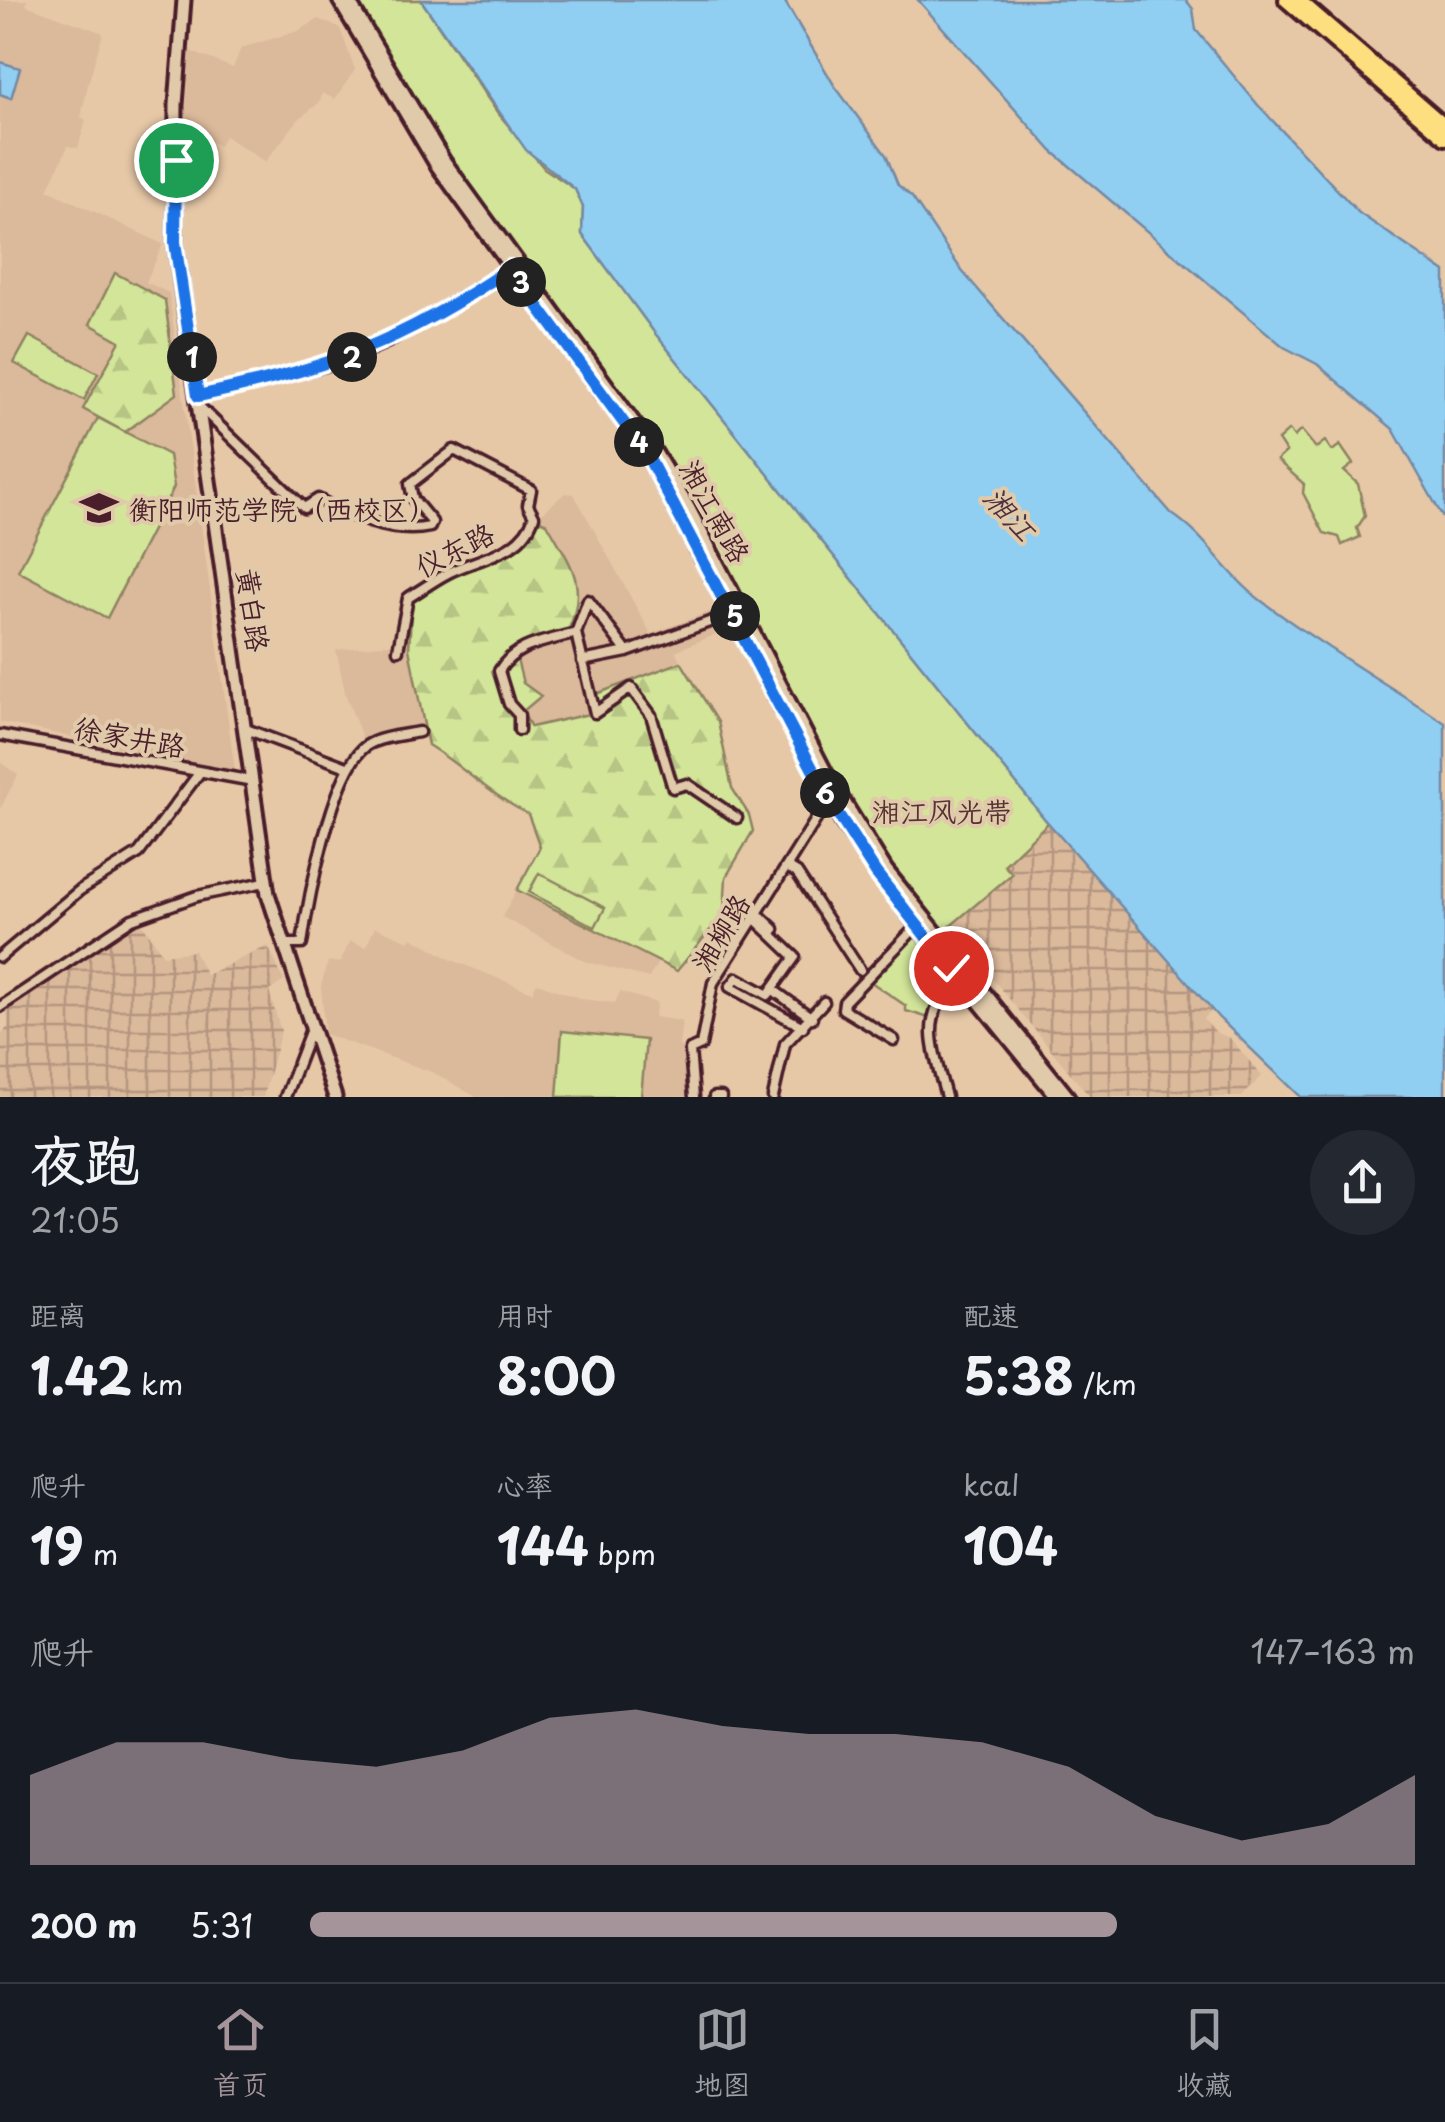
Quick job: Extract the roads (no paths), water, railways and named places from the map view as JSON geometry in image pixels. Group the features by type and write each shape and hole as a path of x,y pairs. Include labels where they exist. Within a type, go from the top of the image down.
{"main road":[{"name":"黄白路","path":"184,0 176,105 175,242 265,882 335,1097"},
{"name":"湘江南路","path":"339,0 436,164 646,453 734,613 829,800 917,926 1058,1097"},
{"name":"湘江南路","path":"348,0 444,161 653,448 826,774 886,870 1068,1097"},
{"path":"1286,0 1445,138"},
{"path":"1299,0 1445,126"}],"street":[{"path":"199,402 341,362 388,342 510,268"},
{"name":"仪东路","path":"199,402 304,508 318,499 388,527 413,531 430,527 432,522 413,499 410,484 454,450 530,490 528,505 534,516 529,532 507,550 448,573 408,598 398,650"},
{"path":"627,652 588,600 576,634 595,713 632,688 651,715 673,788 687,784 738,818"},
{"path":"582,661 627,652 734,613"},
{"path":"519,730 519,715 509,704 499,671 510,653 576,634"},
{"path":"246,729 347,767"},
{"path":"283,944 302,944 314,870 347,767 370,744 419,732"},
{"name":"徐家井路","path":"0,735 252,781"},
{"path":"0,956 80,890 140,853 200,772"},
{"name":"湘柳路","path":"694,1097 690,1050 701,1046 712,983 829,800"},
{"path":"787,866 797,873 860,970"},
{"path":"0,1007 132,920 197,896 265,882"},
{"path":"756,916 796,957 763,995 734,977 729,986 803,1026"},
{"path":"894,1040 843,1009 844,1002 917,926"},
{"path":"772,989 812,1018"},
{"path":"945,993 933,1010 930,1030 946,1097"},
{"path":"773,1097 785,1044 824,1002"},
{"path":"285,1097 311,1029"}],"water":[{"name":"湘江","path":"421,0 784,0 834,85 886,155 898,185 912,197 962,271 1172,514 1196,533 1259,599 1445,723 1445,1097 1301,1097 1219,1018 1044,818 654,332 582,234 583,207 575,189 526,150"},
{"path":"918,0 1186,0 1193,9 1196,30 1258,105 1359,213 1445,272 1445,521 1393,429 1317,364 1284,347 1052,151"},
{"path":"0,62 20,68 11,98 0,94"}],"place":[{"name":"衡阳师范学院（西校区）","path":"99,508"}],"park label":[{"name":"湘江风光带","path":"942,810"}]}
